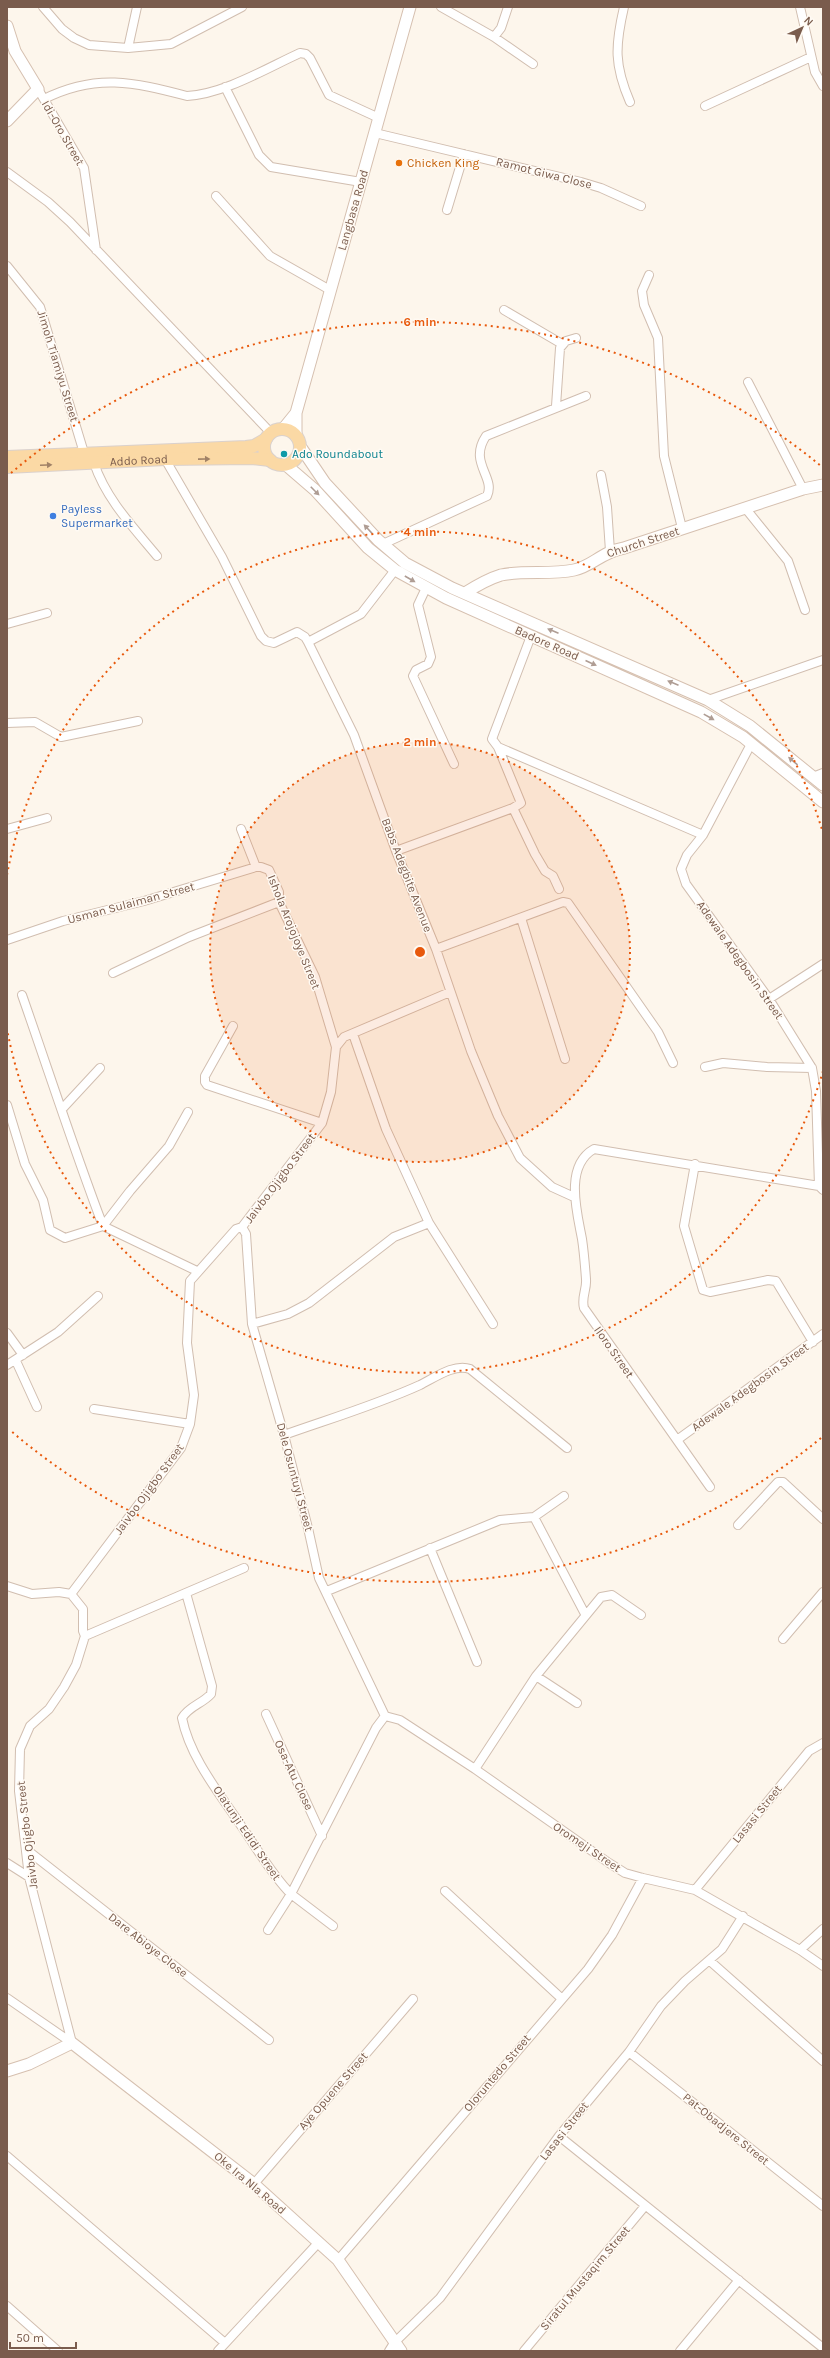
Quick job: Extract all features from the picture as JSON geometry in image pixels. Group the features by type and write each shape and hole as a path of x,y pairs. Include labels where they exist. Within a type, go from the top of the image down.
{"main road":[{"path":"284,429 296,436 302,449 294,461 286,465 278,465 270,460 264,449 268,436 284,429"},
{"name":"Addo Road","path":"7,457 246,447 254,446 268,436"},
{"name":"Addo Road","path":"7,467 165,459 251,458 270,460"}],"street":[{"path":"43,7 62,29 74,38 89,45 128,48 171,44 242,7"},
{"path":"128,48 137,7"},
{"name":"Langbasa Road","path":"296,413 410,7"},
{"path":"441,7 494,38 533,64"},
{"path":"494,38 501,28 508,7"},
{"path":"624,7 616,52 618,70 630,102"},
{"path":"800,7 817,79 823,86"},
{"path":"7,26 16,50 38,88 7,121"},
{"path":"44,99 66,88 89,83 112,82 187,96 197,95 225,87 300,53 306,54 329,95 380,118"},
{"path":"705,106 811,57"},
{"path":"225,87 259,156 271,167 361,182"},
{"name":"Idi-Oro Street","path":"38,88 84,168 96,250"},
{"name":"Ramot Giwa Close","path":"375,133 581,182 601,188 641,206"},
{"path":"447,210 464,154"},
{"path":"7,172 48,202 96,250 268,436"},
{"path":"216,196 270,256 330,290"},
{"name":"Jimoh Tiamiyu Street","path":"7,266 40,307 84,453"},
{"path":"649,275 642,291 644,305 658,338 664,456 682,528"},
{"path":"504,310 562,344"},
{"path":"562,344 576,338"},
{"path":"556,406 562,344"},
{"path":"748,382 803,490"},
{"path":"383,544 488,496 489,487 479,456 480,446 486,436 556,406 586,396"},
{"path":"284,429 296,413"},
{"path":"296,413 296,436"},
{"name":"Badore Road","path":"302,449 325,483 383,544 404,563 435,580 708,700 756,729 818,775 823,785"},
{"path":"165,459 222,557 261,636 266,641 274,643 297,632 305,637 308,642 362,614 395,570"},
{"path":"94,463 101,483 112,500 157,556"},
{"name":"Badore Road","path":"286,465 315,490 368,548 395,570 426,588 677,700 725,726 751,744 823,802"},
{"path":"601,475 607,507 610,551"},
{"name":"Church Street","path":"465,593 488,580 500,576 575,570 610,551 624,548 682,528 823,485"},
{"path":"746,509 788,561 805,610"},
{"path":"426,588 418,605 431,657 428,664 416,670 413,676 454,764"},
{"path":"7,624 47,613"},
{"path":"396,851 514,808 521,803 521,798 498,747 492,739 494,730 531,636"},
{"name":"Babs Adegbite Avenue","path":"308,642 354,735 396,851 436,950 450,992 498,1116 520,1158 552,1187 574,1197"},
{"path":"708,700 823,660"},
{"path":"7,723 35,722 61,736 138,721"},
{"name":"Adewale Adegbosin Street","path":"751,744 702,835 687,855 681,869 686,884 769,999 812,1068 820,1101 821,1188"},
{"path":"498,747 702,835"},
{"path":"514,808 544,871 553,876 559,889"},
{"path":"7,829 47,818"},
{"name":"Ishola Arojojoye Street","path":"241,829 256,867 261,866 269,870 278,892 279,902 315,977 336,1047"},
{"name":"Usman Sulaiman Street","path":"7,940 63,921 144,901 256,867"},
{"path":"113,973 189,937 279,902"},
{"path":"436,950 563,902 568,902 658,1032 673,1063"},
{"path":"521,918 566,1059"},
{"path":"769,999 823,964"},
{"path":"336,1047 344,1037 450,992"},
{"path":"22,994 62,1109 68,1133 103,1226 197,1271"},
{"path":"233,1026 205,1076 205,1082 207,1085 322,1123"},
{"path":"353,1034 386,1129 429,1223 494,1324"},
{"name":"Jaivbo Ojigbo Street","path":"72,2043 29,1877 19,1791 20,1749 30,1726 49,1709 64,1687 76,1665 85,1636 83,1631 83,1609 72,1594 181,1448 190,1424 194,1395 187,1343 188,1289 190,1281 197,1271 236,1229 242,1227 322,1123 331,1092 336,1047"},
{"path":"705,1067 723,1063 767,1067 812,1068"},
{"path":"62,1109 100,1068"},
{"path":"7,1105 25,1164 43,1200 50,1230 65,1238 103,1226 130,1191 169,1146 188,1112"},
{"name":"Iloro Street","path":"710,1487 584,1308 582,1296 586,1286 582,1241 574,1197 578,1170 587,1153 594,1149 695,1164 821,1188"},
{"path":"695,1164 684,1226 703,1290 710,1292 768,1280 776,1281 813,1342"},
{"path":"252,1324 288,1314 309,1303 394,1237 429,1223"},
{"name":"Dele Osuntuyi Street","path":"242,1227 246,1234 252,1324 284,1435 308,1528 319,1578 327,1591 384,1716"},
{"path":"7,1365 16,1361 58,1332 98,1296"},
{"path":"7,1333 23,1355"},
{"name":"Adewale Adegbosin Street","path":"677,1440 823,1334"},
{"path":"16,1361 37,1407"},
{"path":"284,1435 414,1388 456,1368 464,1367 470,1370 567,1448"},
{"path":"94,1409 190,1424"},
{"path":"738,1525 778,1482 783,1482 823,1519"},
{"path":"327,1591 500,1520 534,1517 564,1496"},
{"path":"534,1517 585,1614"},
{"path":"430,1548 477,1662"},
{"path":"85,1636 244,1568"},
{"path":"7,1586 32,1594 59,1592 72,1594"},
{"path":"783,1639 823,1592"},
{"name":"Olatunji Edidi Street","path":"186,1593 212,1686 211,1694 205,1701 187,1710 182,1718 184,1728 208,1775 276,1878 291,1894 376,1728 384,1716"},
{"path":"475,1769 536,1676 585,1614 601,1597 612,1595 640,1614"},
{"path":"536,1676 577,1703"},
{"name":"Osa-Atu Close","path":"266,1714 322,1836"},
{"name":"Oromeji Street","path":"384,1716 400,1720 475,1769 609,1864 625,1872 643,1878 695,1890 743,1916 800,1950 823,1966"},
{"name":"Lasasi Street","path":"695,1890 808,1751 822,1745"},
{"name":"Dare Abioye Close","path":"27,1850 269,2040"},
{"path":"7,1863 29,1877"},
{"name":"Oloruntedo Street","path":"338,2260 560,1998 588,1969 612,1935 643,1878"},
{"path":"446,1891 560,1998"},
{"path":"268,1930 291,1894 333,1926"},
{"name":"Lasasi Street","path":"395,2348 440,2298 559,2136 629,2052 661,2006 685,1981 710,1961 725,1946 743,1916"},
{"path":"800,1950 823,1929"},
{"path":"710,1961 823,2061"},
{"path":"7,1998 72,2043 29,2064 7,2071"},
{"name":"Aye Opuene Street","path":"254,2184 413,1999"},
{"name":"Oke Ira Nla Road","path":"72,2043 254,2184 319,2242 338,2260 395,2348"},
{"name":"Pat-Obadjere Street","path":"629,2052 823,2206"},
{"path":"559,2136 823,2348"},
{"path":"7,2156 225,2343"},
{"name":"Siratul Mustaqim Street","path":"524,2351 645,2206"},
{"path":"218,2351 319,2242"},
{"path":"680,2351 739,2280"},
{"path":"7,2306 58,2351"}],"place":[{"name":"Chicken King","path":"399,163"},
{"name":"Ado Roundabout","path":"284,454"},
{"name":"Payless Supermarket","path":"53,516"}]}
